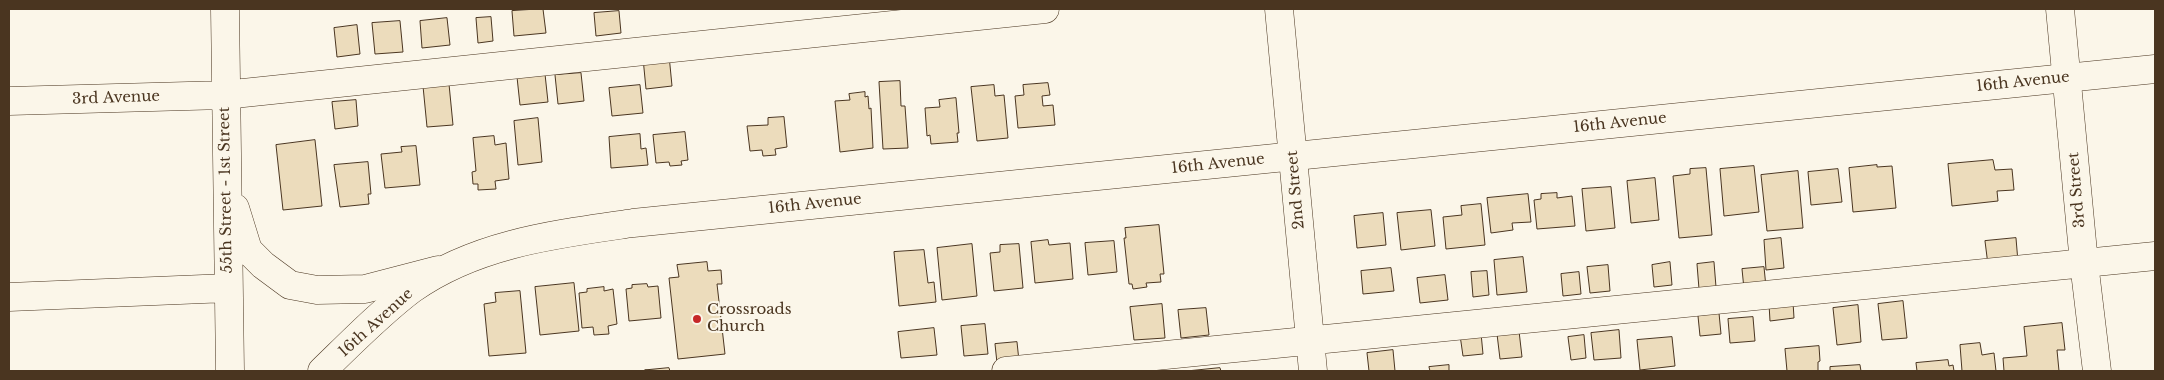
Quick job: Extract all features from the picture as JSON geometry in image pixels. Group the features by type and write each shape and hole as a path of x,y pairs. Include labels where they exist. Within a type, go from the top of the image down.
{"main road":[{"name":"55th Street - 1st Street","path":"224,9 230,371"},
{"name":"3rd Avenue","path":"9,101 224,95 1044,9"},
{"name":"2nd Street","path":"1279,9 1313,371"},
{"name":"3rd Street","path":"2060,9 2084,263 2097,371"},
{"name":"16th Avenue","path":"322,371 376,319 413,289 454,265 492,250 538,237 634,223 2155,69"},
{"path":"226,181 248,250 290,285 317,290 365,289 454,265"},
{"path":"1006,371 2155,256"},
{"path":"9,297 228,288"}],"building":[{"path":"543,9 546,33 514,36 512,11"},
{"path":"619,11 621,33 596,36 594,13"},
{"path":"491,17 493,41 478,43 476,18"},
{"path":"447,18 450,45 422,48 420,21"},
{"path":"400,21 403,52 375,54 372,23"},
{"path":"357,25 360,54 337,57 334,28"},
{"path":"669,55 672,86 646,89 643,58"},
{"path":"581,73 584,101 558,104 555,75"},
{"path":"545,74 548,102 520,105 517,77"},
{"path":"900,81 901,106 905,106 908,148 883,149 879,82"},
{"path":"1048,83 1050,95 1042,96 1043,106 1053,105 1055,125 1018,128 1015,96 1024,95 1023,85"},
{"path":"449,84 453,125 427,127 423,86"},
{"path":"640,85 643,113 612,116 609,88"},
{"path":"994,85 995,96 1004,95 1008,138 977,141 971,87"},
{"path":"865,92 865,97 868,96 869,109 871,108 873,148 840,152 835,101 850,100 849,94"},
{"path":"956,98 958,142 931,144 930,135 927,136 925,108 940,107 939,100"},
{"path":"356,100 358,126 335,129 332,102"},
{"path":"784,117 787,147 775,149 776,155 763,156 762,150 750,151 747,126 768,125 768,118"},
{"path":"538,118 542,162 518,165 514,121"},
{"path":"685,132 688,160 681,161 682,165 670,166 669,162 656,163 653,135"},
{"path":"640,134 641,149 646,148 648,165 611,168 609,137"},
{"path":"494,136 495,145 506,143 509,179 495,181 496,189 478,190 478,184 473,184 472,172 476,171 473,138"},
{"path":"315,140 322,206 283,210 276,145"},
{"path":"416,146 420,185 385,188 381,154 402,152 401,147"},
{"path":"1993,160 1995,170 2012,169 2014,190 1997,191 1998,201 1952,206 1948,164"},
{"path":"368,162 371,194 368,194 369,204 340,207 334,165"},
{"path":"1877,165 1877,167 1892,166 1896,208 1853,212 1849,168"},
{"path":"1754,166 1759,212 1724,216 1720,169"},
{"path":"1706,168 1712,235 1679,238 1673,176 1690,174 1690,169"},
{"path":"1838,169 1842,202 1811,205 1808,172"},
{"path":"1798,171 1803,228 1767,231 1761,175"},
{"path":"1655,178 1659,220 1631,223 1627,181"},
{"path":"1611,187 1615,228 1586,231 1582,189"},
{"path":"1557,193 1557,198 1572,196 1575,226 1537,229 1534,200 1541,199 1541,194"},
{"path":"1528,194 1531,222 1512,223 1513,230 1491,233 1487,198"},
{"path":"1481,204 1485,245 1446,249 1443,217 1462,215 1461,206"},
{"path":"1431,210 1435,246 1401,250 1397,213"},
{"path":"1383,213 1386,245 1357,248 1354,216"},
{"path":"1159,225 1164,274 1160,274 1161,282 1146,283 1147,287 1133,289 1132,284 1129,284 1124,238 1126,238 1125,228"},
{"path":"1781,238 1784,268 1766,270 1764,240"},
{"path":"2016,238 2018,262 1988,265 1985,241"},
{"path":"1048,240 1049,245 1070,243 1073,279 1035,283 1031,242"},
{"path":"1114,241 1117,272 1088,275 1085,243"},
{"path":"972,244 977,296 942,300 937,248"},
{"path":"1019,244 1023,288 994,291 990,253 1000,252 1000,245"},
{"path":"924,250 928,283 934,282 936,302 899,306 894,252"},
{"path":"1523,257 1527,292 1497,295 1494,260"},
{"name":"Crossroads Church","path":"707,262 708,271 721,270 722,284 717,284 725,354 678,359 669,278 679,277 677,265"},
{"path":"1670,262 1672,285 1654,287 1652,265"},
{"path":"1714,262 1716,287 1699,289 1697,264"},
{"path":"1608,265 1610,291 1590,293 1587,267"},
{"path":"1764,267 1766,287 1744,289 1742,269"},
{"path":"1391,268 1394,291 1363,294 1361,271"},
{"path":"1487,271 1489,295 1473,297 1471,272"},
{"path":"1579,272 1581,294 1563,296 1561,274"},
{"path":"1445,275 1448,300 1420,303 1417,278"},
{"path":"574,283 579,331 540,335 535,287"},
{"path":"647,284 648,287 658,286 661,318 629,321 626,289 632,288 632,285"},
{"path":"604,287 604,291 613,289 617,324 608,326 609,334 594,335 593,327 582,328 579,293 587,292 587,289"},
{"path":"520,291 526,353 489,356 484,304 496,302 495,293"},
{"path":"1903,301 1907,338 1882,340 1878,304"},
{"path":"1793,302 1794,318 1770,321 1769,304"},
{"path":"1162,304 1165,338 1134,340 1130,307"},
{"path":"1858,305 1861,342 1837,345 1833,308"},
{"path":"1206,308 1209,335 1181,338 1178,310"},
{"path":"1719,313 1721,334 1700,336 1698,316"},
{"path":"1753,317 1755,341 1730,343 1728,319"},
{"path":"2062,323 2065,350 2057,350 2059,371 2004,371 2003,358 2027,356 2024,327"},
{"path":"985,324 988,354 964,356 961,326"},
{"path":"934,328 937,355 901,358 898,332"},
{"path":"1619,330 1621,358 1594,360 1591,333"},
{"path":"1519,331 1522,357 1500,359 1497,334"},
{"path":"1481,333 1483,354 1463,356 1460,335"},
{"path":"1584,335 1586,358 1571,360 1568,337"},
{"path":"1672,337 1675,366 1640,370 1637,340"},
{"path":"1017,342 1019,361 997,363 995,344"},
{"path":"1980,343 1982,355 1994,353 1996,371 1962,371 1960,345"},
{"path":"1819,346 1820,361 1818,362 1818,371 1787,371 1785,349"},
{"path":"1393,350 1395,371 1369,371 1367,353"},
{"path":"1948,360 1949,366 1953,365 1954,371 1917,371 1916,363"},
{"path":"1449,365 1449,371 1430,371 1429,367"},
{"path":"1860,365 1861,371 1830,371 1830,367"},
{"path":"669,368 670,371 645,370"},
{"path":"1220,368 1221,371 1187,371"}],"place":[{"name":"Crossroads Church","path":"697,319"}]}
